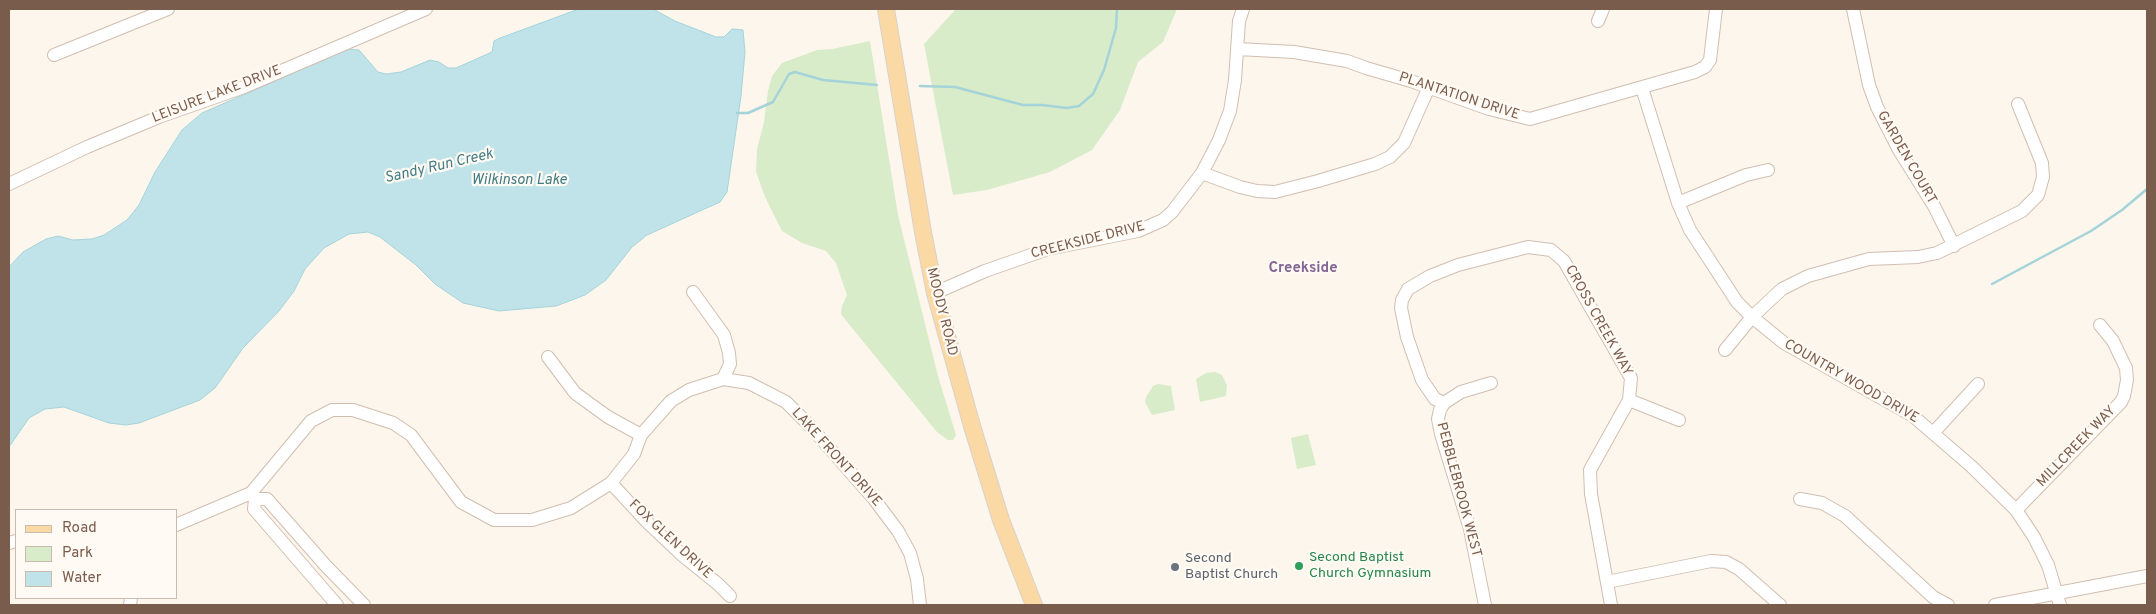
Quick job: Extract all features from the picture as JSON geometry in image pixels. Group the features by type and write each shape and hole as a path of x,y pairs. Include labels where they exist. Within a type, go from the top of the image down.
{"main road":[{"name":"MOODY ROAD","path":"886,9 935,293 992,493 1034,605"}],"street":[{"path":"54,55 168,9"},
{"name":"LEISURE LAKE DRIVE","path":"9,184 87,147 159,117 244,87 426,9"},
{"name":"CREEKSIDE DRIVE","path":"935,293 985,271 1048,249 1138,232 1163,220 1172,212 1202,173 1219,140 1230,111 1235,80 1239,21 1243,9"},
{"name":"PLANTATION DRIVE","path":"1238,49 1263,49 1331,58 1429,88 1489,109 1530,119 1642,88 1695,72 1705,67 1710,60 1713,49 1716,9"},
{"name":"GARDEN COURT","path":"1853,9 1869,85 1877,107 1899,150 1934,206 1954,246"},
{"path":"1202,173 1240,187 1257,191 1275,192 1375,164 1390,157 1404,144 1429,88"},
{"name":"COUNTRY WOOD DRIVE","path":"1642,88 1678,203 1690,230 1737,302 1784,344 1913,416 1971,466 2016,510 2034,537 2048,565 2058,600"},
{"path":"1725,350 1752,317 1782,290 1808,276 1869,259 1918,257 1938,253 2022,211 2038,195 2042,186 2042,163 2018,104"},
{"path":"1678,203 1746,175 1768,170"},
{"name":"CROSS CREEK WAY","path":"1482,259 1528,247 1538,247 1551,250 1564,260 1632,378 1629,400 1590,470 1591,494 1611,605"},
{"name":"PEBBLEBROOK WEST","path":"1482,259 1458,265 1430,276 1408,290 1402,300 1401,308 1406,331 1422,380 1435,399 1444,403 1438,419 1441,434 1470,529 1485,605"},
{"path":"693,292 724,335 730,364 723,379"},
{"name":"MILLCREEK WAY","path":"2016,510 2102,422 2124,396 2128,380 2126,368 2117,346 2100,325"},
{"path":"548,357 575,394 608,417 642,436"},
{"name":"LAKE FRONT DRIVE","path":"178,524 253,496 311,421 332,410 353,410 393,423 411,435 461,502 494,520 532,520 571,508 612,483 634,454 642,436 671,402 689,390 723,379 749,383 786,402 810,426 874,499 898,530 910,553 917,580 920,605"},
{"path":"1444,403 1461,392 1491,383"},
{"path":"1933,432 1978,384"},
{"path":"1629,400 1679,420"},
{"name":"FOX GLEN DRIVE","path":"612,483 648,522 730,596"},
{"path":"337,605 254,509 253,496 267,499 336,577 364,605"},
{"path":"1800,499 1822,503 1845,516 1933,597 1948,605"},
{"path":"1607,582 1702,563 1726,562 1739,569 1780,605"},
{"path":"1995,605 2058,600 2147,576"},
{"path":"322,589 336,577"}],"green space":[{"path":"956,9 1177,9 1163,42 1138,62 1120,110 1092,150 1050,172 987,190 953,195 924,44"},
{"path":"870,41 898,215 938,376 956,435 953,440 948,440 937,432 841,314 847,295 836,263 826,251 802,243 782,231 765,197 756,172 757,149 764,122 768,91 772,76 782,63 817,50 832,49"},
{"path":"1215,372 1222,375 1227,385 1226,396 1200,402 1196,379 1206,373"},
{"path":"1158,384 1171,386 1175,410 1152,415 1145,402 1153,386"},
{"path":"1308,434 1316,465 1297,469 1291,438"}],"water":[{"name":"Wilkinson Lake","path":"579,9 653,9 675,21 716,37 724,37 732,29 743,30 745,52 741,96 727,192 720,202 647,235 632,247 606,280 585,295 556,306 499,311 463,303 435,284 416,265 380,237 368,232 349,234 324,248 305,269 294,291 279,311 243,348 215,388 200,400 139,423 126,425 109,423 64,407 45,409 29,418 9,447 9,267 23,252 46,239 58,236 73,240 92,239 104,235 127,220 139,205 155,172 182,130 202,113 348,49 359,50 378,72 386,74 401,72 430,60 439,62 448,68 456,68 492,52 494,41 500,38"}],"waterway":[{"name":"Sandy Run Creek","path":"920,86 955,87 1023,105 1067,108 1079,106 1093,94 1104,70 1116,28 1117,9"},
{"name":"Sandy Run Creek","path":"737,113 748,113 773,102 789,74 795,72 823,80 877,85"},
{"path":"1992,284 2091,231 2122,210 2147,189"}],"place":[{"name":"Second Baptist Church Gymnasium","path":"1299,566"},
{"name":"Second Baptist Church","path":"1175,567"}],"district":[{"name":"Creekside","path":"1303,269"}]}
